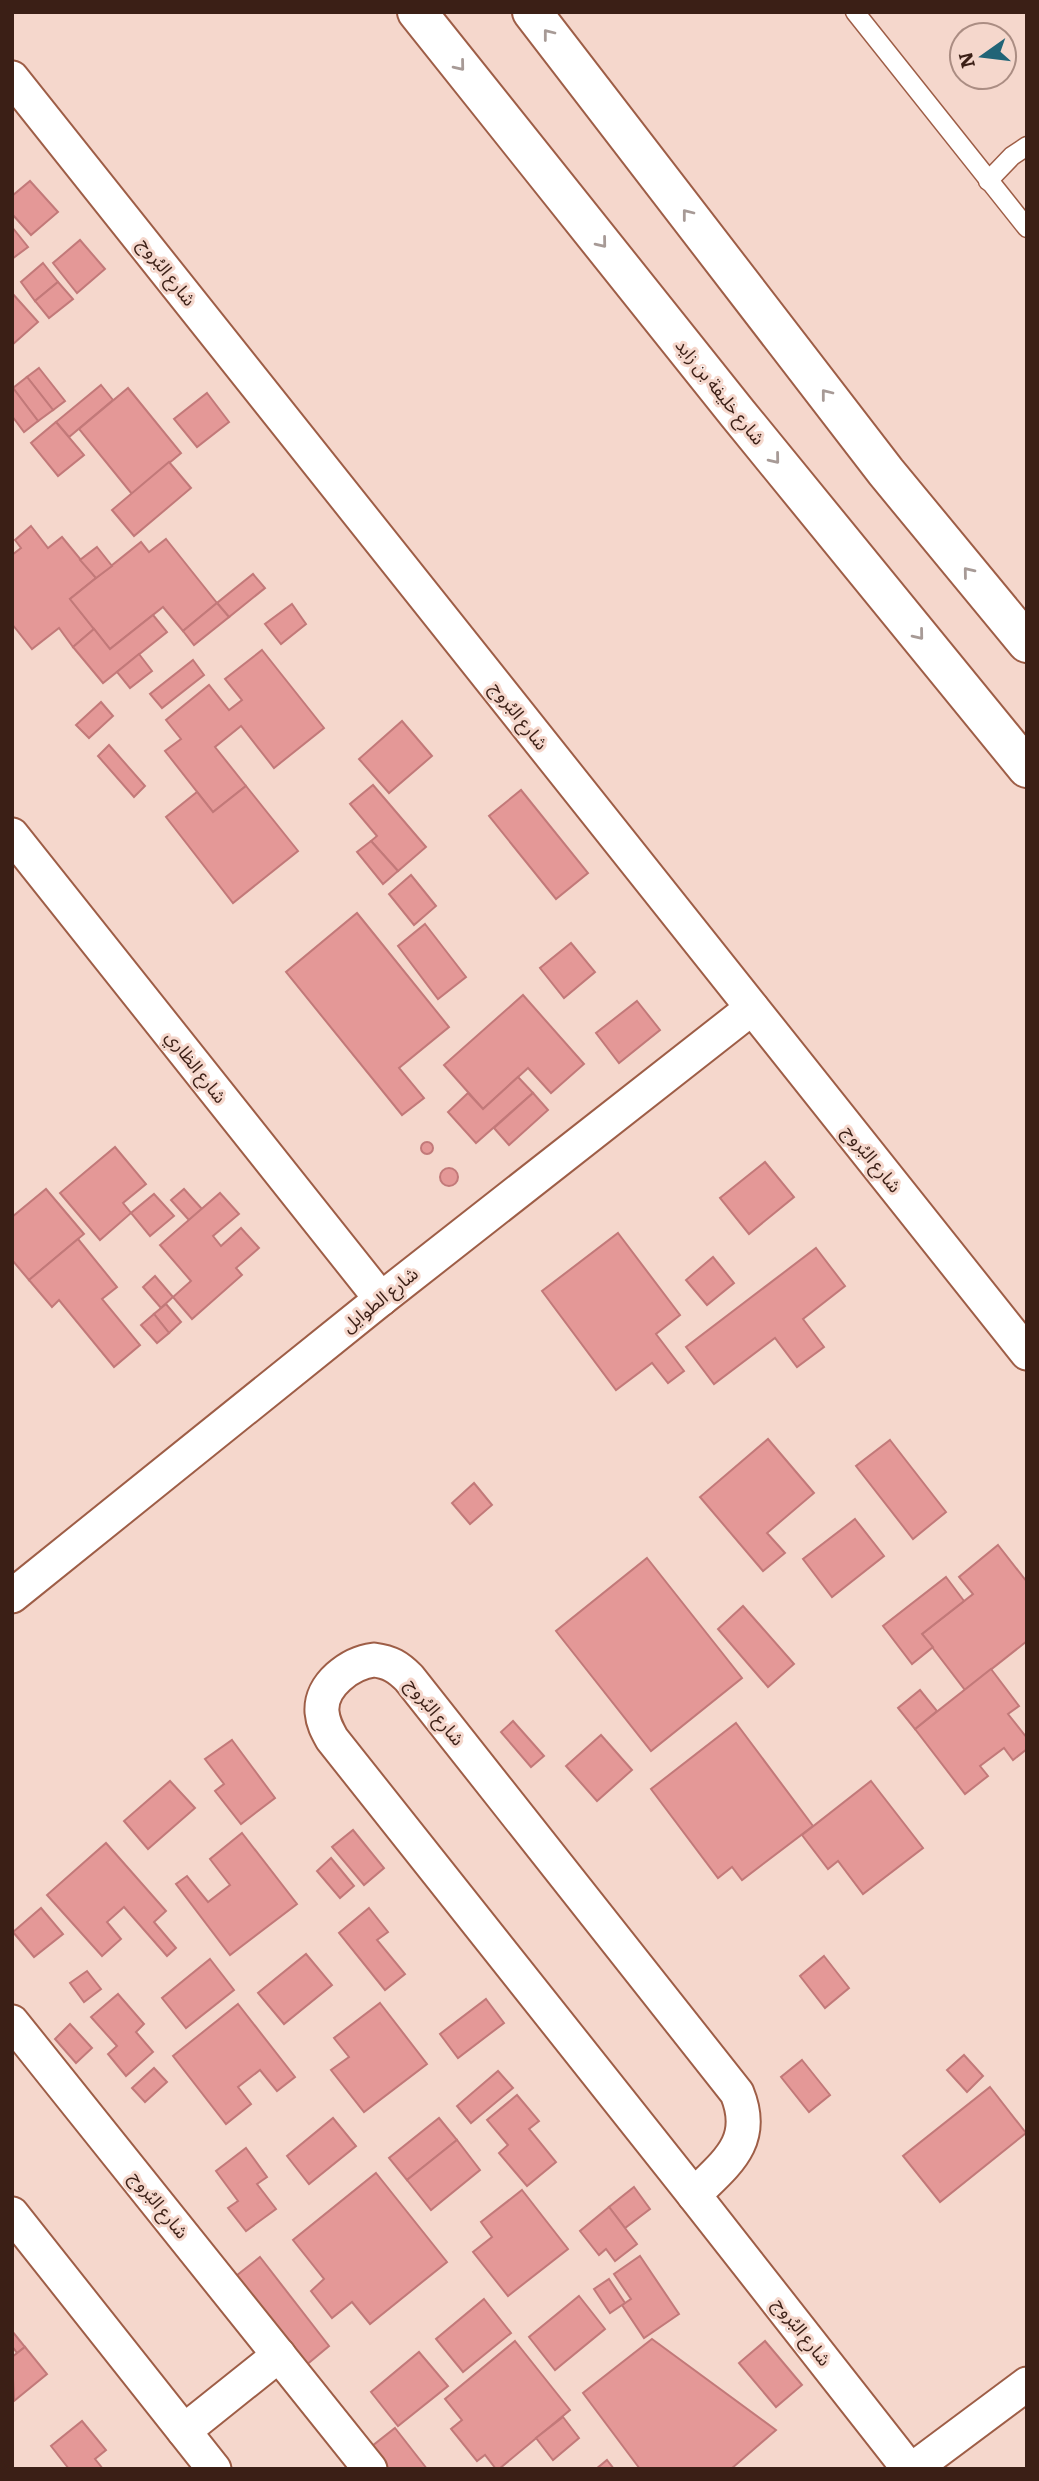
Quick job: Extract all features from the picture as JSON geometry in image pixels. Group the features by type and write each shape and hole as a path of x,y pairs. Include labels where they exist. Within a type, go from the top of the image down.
{"highway":[{"name":"شارع خليفة بن زايد","path":"417,12 738,414 1027,768"},
{"path":"532,12 886,472 1027,643"}],"street":[{"name":"شارع البُروج","path":"12,78 1027,1353"},
{"name":"شارع الظاري","path":"12,835 381,1299"},
{"name":"شارع الطوايل","path":"12,1596 381,1299 752,1008"},
{"name":"شارع البُروج","path":"694,2195 730,2159 738,2146 743,2134 744,2120 737,2093 409,1678 386,1662 362,1661 350,1668 332,1684 325,1696 322,1709 324,1724 332,1739 911,2469 1027,2384"},
{"name":"شارع البُروج","path":"12,2022 370,2469"},
{"path":"12,2214 214,2469"},
{"path":"184,2431 279,2355"}],"lane":[{"path":"855,12 1027,228"},
{"path":"988,181 1012,156 1027,146"}],"building":[{"path":"30,181 58,212 31,235 12,214 12,196"},
{"path":"12,227 28,247 12,259"},
{"path":"80,240 105,269 77,293 53,263"},
{"path":"43,263 58,282 35,301 21,282"},
{"path":"58,282 73,299 49,318 35,301"},
{"path":"12,293 38,322 12,345"},
{"path":"39,368 65,401 53,410 27,377"},
{"path":"27,377 53,410 38,421 13,388"},
{"path":"101,385 113,400 69,437 56,422"},
{"path":"13,388 38,421 24,432 12,416"},
{"path":"128,388 181,453 132,494 79,429"},
{"path":"207,393 229,422 197,447 174,419"},
{"path":"56,422 84,455 58,476 31,443"},
{"path":"169,462 191,488 134,536 112,510"},
{"path":"31,526 48,548 62,537 96,578 70,599 94,629 73,647 59,628 32,649 12,624 12,555 21,548 15,540"},
{"path":"166,539 217,603 183,631 163,607 110,649 70,599 141,542 149,552"},
{"path":"97,547 112,566 96,578 80,560"},
{"path":"253,574 265,588 229,617 217,603"},
{"path":"217,603 229,617 194,645 183,631"},
{"path":"292,604 306,624 281,644 265,624"},
{"path":"153,615 167,632 103,683 73,647 94,629 110,649"},
{"path":"262,650 324,728 274,768 241,726 215,747 246,786 213,812 165,751 181,739 166,720 209,685 229,710 242,700 225,679"},
{"path":"139,654 152,671 130,688 117,672"},
{"path":"193,660 204,675 162,708 150,694"},
{"path":"101,702 113,716 89,738 76,725"},
{"path":"402,721 432,756 389,793 359,759"},
{"path":"109,745 145,786 134,797 98,756"},
{"path":"373,785 426,847 398,871 371,841 377,836 350,804"},
{"path":"246,786 298,851 233,903 166,817 197,792 213,812"},
{"path":"521,790 588,873 556,899 489,816"},
{"path":"371,841 398,871 383,884 357,852"},
{"path":"411,875 436,906 414,925 389,894"},
{"path":"357,913 449,1027 399,1068 424,1098 402,1115 286,972"},
{"path":"425,924 466,977 438,999 398,946"},
{"path":"571,943 595,972 564,998 540,968"},
{"path":"523,995 584,1064 551,1093 528,1068 483,1109 444,1065"},
{"path":"637,1001 660,1030 619,1063 596,1033"},
{"path":"518,1077 533,1093 476,1143 448,1112 468,1093 483,1109"},
{"path":"533,1093 548,1110 509,1145 494,1128"},
{"path":"427,1142 433,1148 427,1154 421,1148"},
{"path":"115,1147 146,1184 123,1203 131,1213 100,1240 60,1193"},
{"path":"765,1162 794,1197 749,1234 720,1198"},
{"path":"445,1168 453,1168 458,1177 456,1184 445,1186 440,1181 440,1173"},
{"path":"46,1189 84,1234 29,1280 12,1260 12,1217"},
{"path":"184,1189 202,1209 189,1220 171,1200"},
{"path":"220,1193 239,1214 213,1236 221,1246 241,1228 259,1248 236,1268 242,1275 192,1319 173,1297 191,1281 160,1245"},
{"path":"154,1194 174,1216 150,1236 131,1213"},
{"path":"618,1233 680,1315 656,1334 684,1371 668,1383 652,1363 616,1390 542,1291"},
{"path":"78,1239 117,1287 102,1299 140,1345 114,1367 59,1300 52,1307 29,1280"},
{"path":"816,1248 845,1286 803,1319 824,1347 797,1367 775,1338 714,1384 686,1347"},
{"path":"713,1257 734,1283 707,1305 686,1280"},
{"path":"155,1276 173,1297 161,1308 143,1287"},
{"path":"166,1304 181,1322 169,1333 154,1314"},
{"path":"154,1314 169,1333 157,1343 141,1325"},
{"path":"768,1439 814,1493 767,1533 785,1553 763,1571 700,1497"},
{"path":"890,1440 946,1512 913,1539 856,1466"},
{"path":"474,1483 492,1505 470,1524 452,1503"},
{"path":"855,1519 884,1556 832,1597 803,1559"},
{"path":"998,1545 1027,1582 1027,1641 965,1690 922,1634 973,1594 959,1577"},
{"path":"647,1558 742,1678 651,1751 556,1631"},
{"path":"946,1577 964,1601 922,1634 933,1647 912,1664 883,1626"},
{"path":"743,1606 794,1664 768,1687 718,1629"},
{"path":"991,1669 1019,1706 1008,1714 1027,1738 1027,1749 1013,1760 1004,1748 980,1766 988,1776 965,1794 915,1729"},
{"path":"920,1690 937,1711 915,1729 898,1708"},
{"path":"513,1721 544,1756 531,1767 501,1732"},
{"path":"736,1723 813,1826 742,1880 732,1867 718,1878 651,1789"},
{"path":"601,1735 632,1770 597,1801 566,1766"},
{"path":"232,1740 275,1798 241,1824 215,1791 224,1784 205,1759"},
{"path":"170,1781 195,1808 148,1849 124,1821"},
{"path":"871,1781 923,1848 863,1894 838,1861 828,1869 802,1835"},
{"path":"353,1830 384,1868 364,1885 332,1847"},
{"path":"242,1833 297,1904 230,1955 176,1884 187,1876 208,1902 230,1885 210,1859"},
{"path":"106,1843 166,1911 154,1922 176,1948 167,1956 124,1907 107,1922 121,1939 102,1956 47,1895"},
{"path":"331,1858 354,1886 340,1898 317,1871"},
{"path":"41,1908 63,1934 34,1957 13,1932"},
{"path":"369,1908 388,1932 377,1940 405,1974 385,1990 339,1933"},
{"path":"306,1954 332,1985 284,2024 258,1993"},
{"path":"824,1956 849,1988 825,2008 800,1976"},
{"path":"210,1959 234,1990 186,2028 162,1998"},
{"path":"87,1971 101,1989 84,2002 70,1983"},
{"path":"118,1994 144,2024 136,2032 153,2052 126,2076 108,2054 117,2046 91,2017"},
{"path":"486,1999 504,2023 458,2058 440,2034"},
{"path":"380,2003 427,2064 364,2112 331,2070 349,2057 334,2038"},
{"path":"238,2004 295,2077 277,2091 260,2070 238,2087 251,2104 226,2124 173,2056"},
{"path":"70,2024 92,2048 76,2063 55,2039"},
{"path":"964,2055 983,2076 967,2092 947,2070"},
{"path":"802,2060 830,2095 809,2112 781,2077"},
{"path":"154,2068 167,2082 145,2102 132,2088"},
{"path":"498,2071 513,2088 471,2123 457,2106"},
{"path":"990,2087 1026,2133 940,2202 903,2156"},
{"path":"517,2095 539,2121 529,2129 556,2162 527,2186 499,2153 508,2145 487,2120"},
{"path":"333,2118 356,2146 309,2184 287,2156"},
{"path":"439,2118 457,2140 407,2180 389,2158"},
{"path":"457,2140 480,2170 431,2210 407,2180"},
{"path":"246,2148 267,2177 257,2184 276,2209 246,2231 228,2208 238,2201 216,2171"},
{"path":"376,2173 447,2262 370,2324 352,2302 332,2318 311,2291 324,2279 293,2240"},
{"path":"634,2187 650,2209 625,2228 609,2207"},
{"path":"522,2190 568,2249 508,2296 473,2252 492,2237 481,2222"},
{"path":"609,2207 637,2244 615,2261 606,2249 599,2255 580,2231"},
{"path":"640,2256 679,2314 644,2338 622,2305 631,2299 614,2274"},
{"path":"260,2257 329,2346 305,2366 236,2276"},
{"path":"609,2279 625,2303 610,2313 594,2289"},
{"path":"579,2296 605,2329 555,2370 529,2337"},
{"path":"484,2299 511,2333 463,2372 436,2339"},
{"path":"12,2331 25,2347 17,2353 12,2346"},
{"path":"652,2339 776,2430 731,2469 640,2469 583,2393"},
{"path":"515,2341 570,2410 496,2469 485,2455 477,2461 451,2429 462,2420 445,2399"},
{"path":"765,2341 802,2385 776,2407 739,2363"},
{"path":"25,2347 47,2374 14,2401 12,2357"},
{"path":"419,2352 448,2386 398,2426 371,2392"},
{"path":"563,2417 579,2438 553,2460 536,2438"},
{"path":"82,2421 106,2450 95,2459 103,2469 69,2469 51,2446"},
{"path":"395,2428 427,2469 381,2469 367,2450"},
{"path":"607,2460 614,2469 596,2469"}]}
